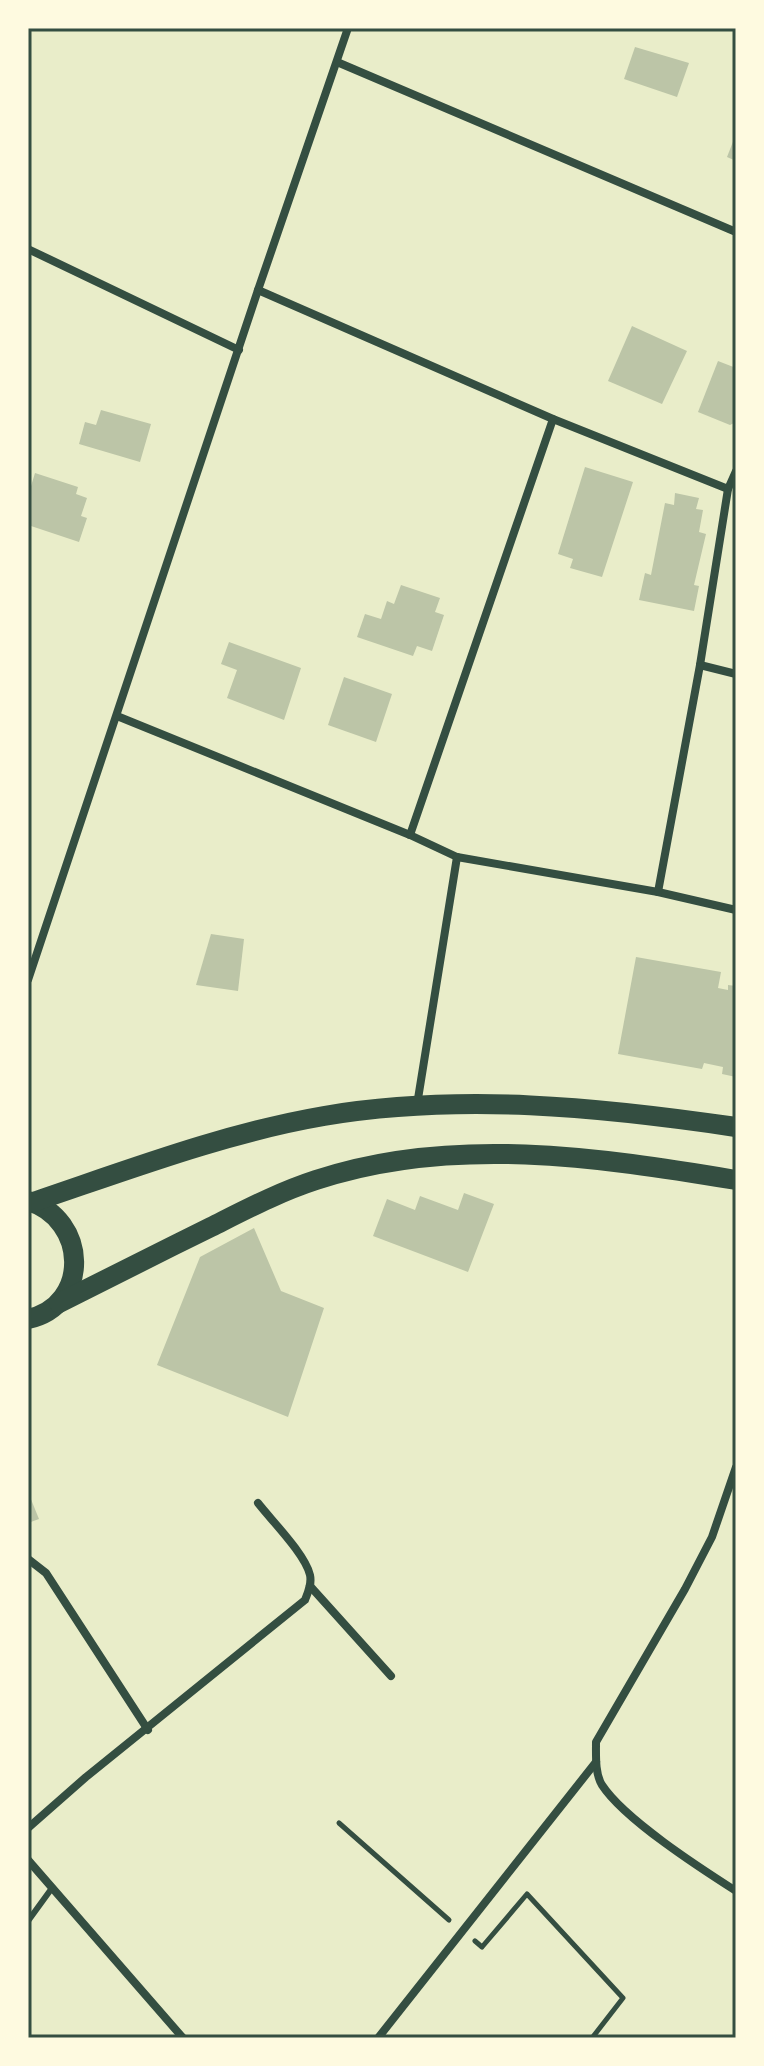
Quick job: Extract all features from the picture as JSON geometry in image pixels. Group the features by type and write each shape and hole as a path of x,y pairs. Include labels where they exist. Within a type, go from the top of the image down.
{"main road":[{"path":"30,1201 266,1129 325,1116 417,1106 489,1102 559,1106 736,1127"},
{"path":"28,1319 257,1204 316,1179 383,1164 457,1154 560,1156 736,1180"},
{"path":"30,1201 57,1216 70,1236 76,1259 72,1282 59,1303"}],"street":[{"path":"28,980 348,28"},
{"path":"337,62 736,232"},
{"path":"28,249 239,350"},
{"path":"258,290 553,419 728,489"},
{"path":"410,835 553,419"},
{"path":"658,892 700,665 728,489 736,471"},
{"path":"700,665 736,674"},
{"path":"117,716 457,857 658,892 736,910"},
{"path":"417,1106 457,857"},
{"path":"736,1467 712,1537 596,1742 600,1783 621,1807 736,1891"},
{"path":"28,1828 86,1777 294,1612 305,1600 310,1575 303,1561 258,1503"},
{"path":"28,1559 46,1573 148,1730"},
{"path":"310,1586 391,1676"},
{"path":"378,2038 596,1762"},
{"path":"28,1860 183,2038"}],"lane":[{"path":"28,1921 52,1888"}],"path":[{"path":"339,1823 482,1947 527,1894 623,1998 592,2038"}],"building":[{"path":"635,47 689,63 677,97 624,79"},
{"path":"736,134 736,161 727,157"},
{"path":"632,326 687,351 662,404 608,381"},
{"path":"718,361 736,368 736,422 730,425 698,412"},
{"path":"101,410 151,424 140,462 79,444 85,422 96,425"},
{"path":"585,467 633,482 602,577 570,568 573,559 558,554"},
{"path":"35,473 78,487 76,494 87,498 81,516 87,518 79,542 28,525 28,496"},
{"path":"675,493 699,498 696,509 703,510 699,532 706,534 694,585 699,586 694,611 639,600 645,573 651,575 665,503 674,505"},
{"path":"401,585 440,598 435,612 444,615 432,651 417,646 413,656 357,637 365,614 381,619 387,601 394,604"},
{"path":"229,642 301,668 284,720 227,698 237,670 221,664"},
{"path":"344,677 392,694 376,742 328,725"},
{"path":"211,934 244,939 238,991 196,985"},
{"path":"636,957 721,972 718,988 728,990 728,985 736,986 736,1077 722,1074 723,1067 704,1063 702,1069 618,1054"},
{"path":"464,1193 494,1204 468,1272 373,1236 387,1199 415,1210 420,1196 458,1210"},
{"path":"254,1228 281,1291 324,1308 288,1417 157,1365 200,1257"},
{"path":"28,1492 39,1519 28,1523"}]}
